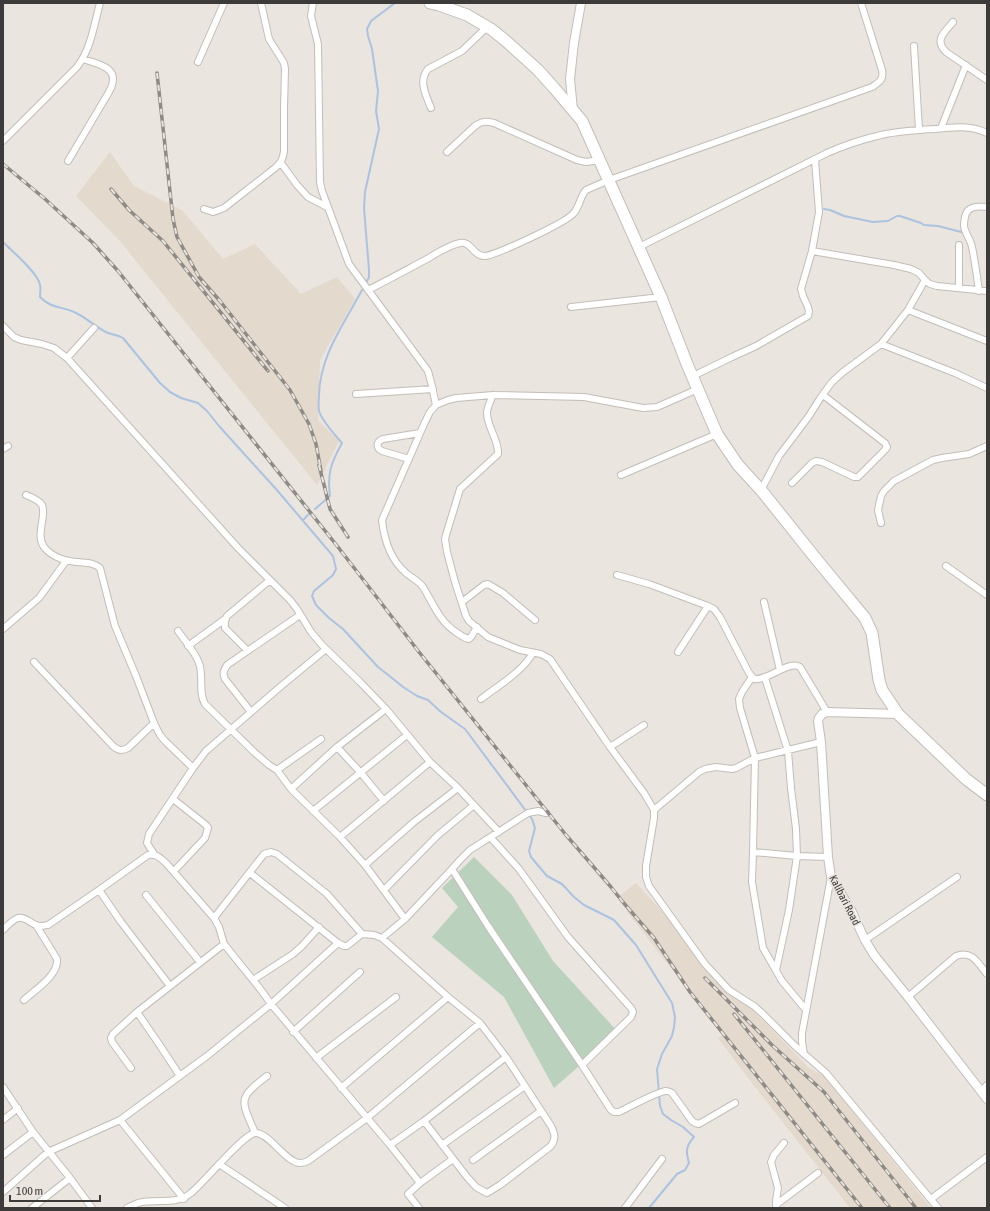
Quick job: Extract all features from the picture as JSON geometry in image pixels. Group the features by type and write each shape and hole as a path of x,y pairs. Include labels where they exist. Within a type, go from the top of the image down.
{"highway":[{"path":"430,3 467,15 506,41 538,70 582,122 661,297 687,364 717,434 738,465 761,490 865,618 872,633 879,680 882,690 898,714 966,779 987,795"}],"street":[{"path":"3,141 77,67 83,59 89,46 100,3"},
{"path":"198,62 224,3"},
{"path":"204,209 212,212 224,208 281,163 284,151 285,69 284,63 269,40 261,3"},
{"path":"313,3 311,16 318,44 320,182 322,191 349,264 425,367 430,376 436,405"},
{"path":"573,110 570,79 581,3"},
{"path":"368,290 439,252 460,243 470,245 476,254 481,256 486,256 514,245 573,215 584,193 590,188 872,87 880,82 883,76 861,3"},
{"path":"953,22 941,37 940,43 946,52 987,80"},
{"path":"431,108 423,83 425,73 428,69 462,50 487,27"},
{"path":"914,46 919,130"},
{"path":"68,161 113,85 114,78 110,69 83,59"},
{"path":"941,128 966,65"},
{"path":"447,152 480,122 486,121 494,123 577,160 586,162 600,160"},
{"path":"639,248 827,153 855,142 878,136 941,128 972,128 987,133"},
{"path":"693,376 756,346 808,316 808,307 801,288 812,251 819,212 815,160"},
{"path":"281,163 297,185 308,196 327,206"},
{"path":"979,291 972,246 964,224 968,209 979,206 987,207"},
{"path":"959,245 959,288"},
{"path":"812,251 911,269 919,273 930,284 937,286 987,291"},
{"path":"761,490 779,456 837,377 881,344 908,310 925,280"},
{"path":"570,306 661,297"},
{"path":"908,310 987,342"},
{"path":"3,326 14,337 54,348 67,358 239,548 290,600 311,632 326,649 386,709 406,735 430,762 458,788 499,832"},
{"path":"67,358 94,328"},
{"path":"881,344 955,373 987,388"},
{"path":"356,394 433,389"},
{"path":"477,627 472,637 469,639 465,638 445,623 437,613 422,586 401,568 392,554 384,532 382,520 430,412 436,405 448,400 493,395 584,397 643,408 657,407 698,389"},
{"path":"493,395 489,403 487,414 498,454 460,489 445,539 455,582 469,621 488,637 520,650 541,654 550,659 610,747 644,792 654,810 646,866 648,886 705,964 729,990 754,1006 794,1046 826,1072 938,1208"},
{"path":"792,483 812,463 816,461 822,462 854,477 858,477 887,447 885,443 823,395"},
{"path":"409,459 382,451 379,449 379,441 382,439 420,434"},
{"path":"621,475 717,434"},
{"path":"881,523 878,510 881,496 894,481 933,460 969,454 987,446"},
{"path":"26,495 38,501 42,505 40,534 43,546 48,551 66,561 92,563 100,568 116,626 154,723 165,741 193,768"},
{"path":"3,629 39,598 66,561"},
{"path":"946,566 987,595"},
{"path":"617,575 649,584 708,606 714,610 720,617 754,679 757,680 765,678 780,670 797,665 828,712 898,714"},
{"path":"188,646 225,619 270,580"},
{"path":"462,602 484,585 488,584 492,585 535,620"},
{"path":"764,602 780,670"},
{"path":"678,652 708,606"},
{"path":"251,712 225,679 223,675 224,670 227,665 300,615"},
{"path":"225,619 225,628 248,651"},
{"path":"178,631 199,663 203,700 209,708 262,760 277,770 291,789 340,837 365,865 405,919"},
{"path":"326,649 211,747 193,768 149,834 146,843 154,854 166,862 214,918 219,927 224,944 271,1004 390,1145 420,1183"},
{"path":"481,699 528,662 533,653"},
{"path":"34,662 118,750 128,748 154,723"},
{"path":"752,677 739,699 740,708 755,758 752,882 763,948 788,990 806,1010"},
{"path":"765,678 788,751 796,829 797,856 789,910 776,970"},
{"path":"291,789 337,747 386,709"},
{"name":"Kalibari Road","path":"828,712 822,714 818,721 821,742 828,857 832,877 874,955 984,1088 987,1099"},
{"path":"610,747 644,726"},
{"path":"313,811 406,735"},
{"path":"277,770 321,739"},
{"path":"654,810 699,772 705,769 716,767 732,769 755,758 821,742"},
{"path":"337,747 384,801"},
{"path":"340,837 430,762"},
{"path":"365,865 414,822 458,788"},
{"path":"173,799 208,828 205,838 174,871"},
{"path":"384,890 437,836 474,805"},
{"path":"382,938 405,919 470,850 528,813 538,811 546,813"},
{"path":"491,838 519,870 568,937 631,1008 631,1017 582,1065"},
{"path":"214,918 264,854 271,852 277,854 326,894 362,934 374,935 382,938 448,997 480,1023 506,1057 541,1110 555,1135 551,1146 487,1193 476,1187 424,1121"},
{"path":"753,852 828,857"},
{"path":"3,930 18,918 23,918 36,925 48,925 148,855 154,854"},
{"path":"452,870 611,1110 614,1112 619,1112 668,1090 672,1093 692,1121 699,1124 735,1103"},
{"path":"250,873 338,943 347,946 362,934"},
{"path":"804,1054 802,1033 832,877"},
{"path":"865,940 956,877"},
{"path":"99,890 170,986"},
{"path":"146,894 200,962"},
{"path":"24,1000 53,974 58,964 57,959 36,925"},
{"path":"253,980 293,954 319,927"},
{"path":"3,1192 48,1152 120,1120 207,1056 271,1004 338,943"},
{"path":"131,1068 112,1042 111,1038 113,1034 136,1012 224,944"},
{"path":"908,996 956,956 963,953 970,955 976,960 987,974"},
{"path":"294,1032 360,972"},
{"path":"316,1058 396,997"},
{"path":"341,1088 448,997"},
{"path":"136,1012 180,1076"},
{"path":"127,1208 138,1203 148,1201 172,1201 184,1199 192,1193 248,1136 255,1133 262,1135 289,1159 299,1163 308,1161 366,1118 480,1023"},
{"path":"390,1145 424,1121 506,1057"},
{"path":"255,1133 244,1108 244,1102 246,1095 250,1090 267,1076"},
{"path":"442,1145 525,1086"},
{"path":"3,1087 33,1132 70,1178 89,1207"},
{"path":"3,1120 18,1108"},
{"path":"473,1160 541,1110"},
{"path":"120,1120 184,1199"},
{"path":"3,1155 33,1132"},
{"path":"777,1206 776,1201 778,1188 771,1162 774,1155 784,1143"},
{"path":"931,1199 987,1157"},
{"path":"419,1208 408,1194 420,1183 453,1159"},
{"path":"625,1208 662,1159"},
{"path":"219,1164 285,1208"},
{"path":"777,1206 818,1173"},
{"path":"32,1208 70,1178"}],"shaded area":[{"path":"110,152 134,186 182,210 223,259 255,244 301,294 337,277 355,299 320,360 318,420 339,441 317,485 119,240 76,196"},
{"path":"636,883 660,909 726,992 742,999 809,1068 824,1076 931,1208 850,1208 745,1074 718,1038 723,1035 628,913 619,896"}],"green space":[{"path":"474,857 512,895 553,961 618,1032 554,1088 504,997 432,937 458,907 442,888"}],"waterway":[{"path":"367,281 369,277 369,270 364,208 365,192 379,129 376,111 378,91 372,49 367,29 371,21 395,3"},
{"path":"824,209 844,216 873,222 888,221 900,216 924,225 938,226 965,233"},
{"path":"3,242 35,275 40,285 40,297 44,301 48,304 76,313 104,331 123,338 160,383 170,392 181,398 198,403 207,411 333,556 336,569 333,575 314,591 312,596 316,605 343,629 378,667 403,687 417,696 428,700 441,712 465,729 532,819 535,828 529,851 531,857 547,876 562,884 584,905 614,920 636,945 672,1003 675,1017 672,1036 662,1054 657,1069 660,1106 663,1114 683,1127 694,1137 688,1147 687,1153 689,1163 685,1170 677,1174 649,1208"},
{"path":"315,509 330,496 329,481 331,468 342,443 332,432 319,411 320,380 328,353 334,340 362,290"},
{"path":"303,520 309,514"}],"railway":[{"path":"157,73 173,219 177,237 199,277 220,301 290,390 309,424 316,444 321,471"},
{"path":"3,164 45,199 93,243 118,271 338,547 419,652 566,835 654,938 690,992 862,1208"},
{"path":"111,189 129,210 163,241 268,371"},
{"path":"319,465 330,509 348,537"},
{"path":"705,978 773,1046 824,1092 916,1208"},
{"path":"734,1014 890,1208"}]}
